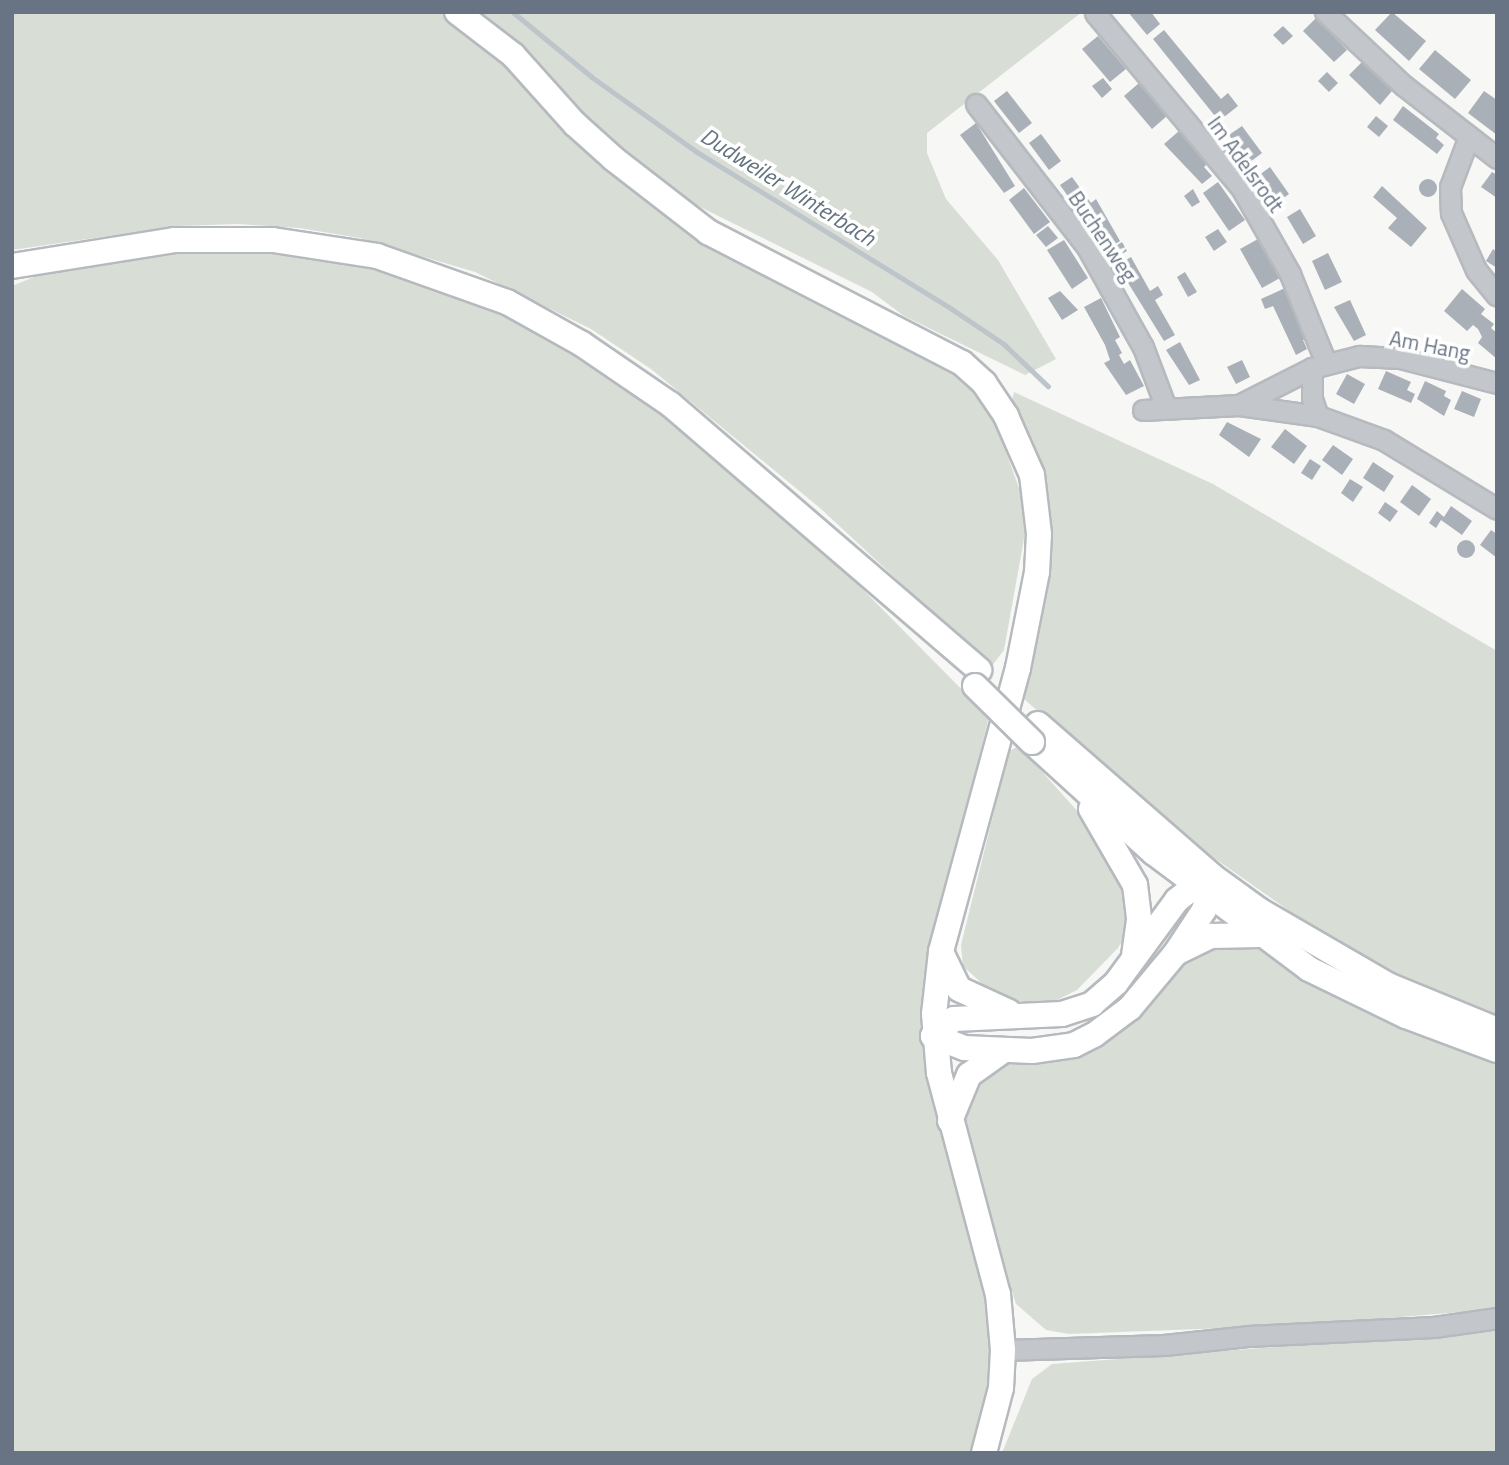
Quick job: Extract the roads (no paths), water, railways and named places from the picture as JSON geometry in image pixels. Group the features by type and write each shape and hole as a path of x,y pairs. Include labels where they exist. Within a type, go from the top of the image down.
{"main road":[{"path":"457,12 513,55 575,124 678,211 708,232 962,363 984,383 1006,416 1035,494 1037,572 1018,668 941,952 933,1036 950,1121 992,1264 1003,1350 995,1420 984,1453"},
{"path":"12,266 174,240 273,240 377,256 440,277 545,322 622,370 670,404 800,515 1204,886 1352,965 1497,1030"},
{"path":"12,273 43,261"},
{"path":"1035,733 1098,818 1132,876 1139,900 1133,962"},
{"path":"1056,764 1261,935 1309,969 1360,995 1497,1051"},
{"path":"933,1036 954,1019 1062,1014 1092,1004 1204,886"},
{"path":"933,1036 964,1048 1053,1050 1094,1035 1130,1008 1175,954 1204,886"},
{"path":"1175,954 1211,936 1261,935"},
{"path":"941,952 955,983 967,995 1023,1015"},
{"path":"950,1121 969,1075 1004,1050"}],"street":[{"path":"1325,12 1468,139 1497,158"},
{"name":"Im Adelsrodt","path":"1095,13 1242,190 1290,274 1319,365 1312,399 1318,415"},
{"name":"Buchenweg","path":"976,104 1094,259 1143,347 1166,408"},
{"path":"1468,139 1450,187 1451,213 1470,259 1497,296"},
{"name":"Am Hang","path":"1239,405 1319,365 1359,356 1400,358 1497,383"},
{"path":"1143,410 1239,405 1318,415 1384,440 1497,509"},
{"path":"1003,1350 1164,1345 1248,1336 1434,1327 1497,1318"}],"waterway":[{"name":"Dudweiler Winterbach","path":"513,12 592,77 697,152 952,309 1004,344 1048,386"}]}
